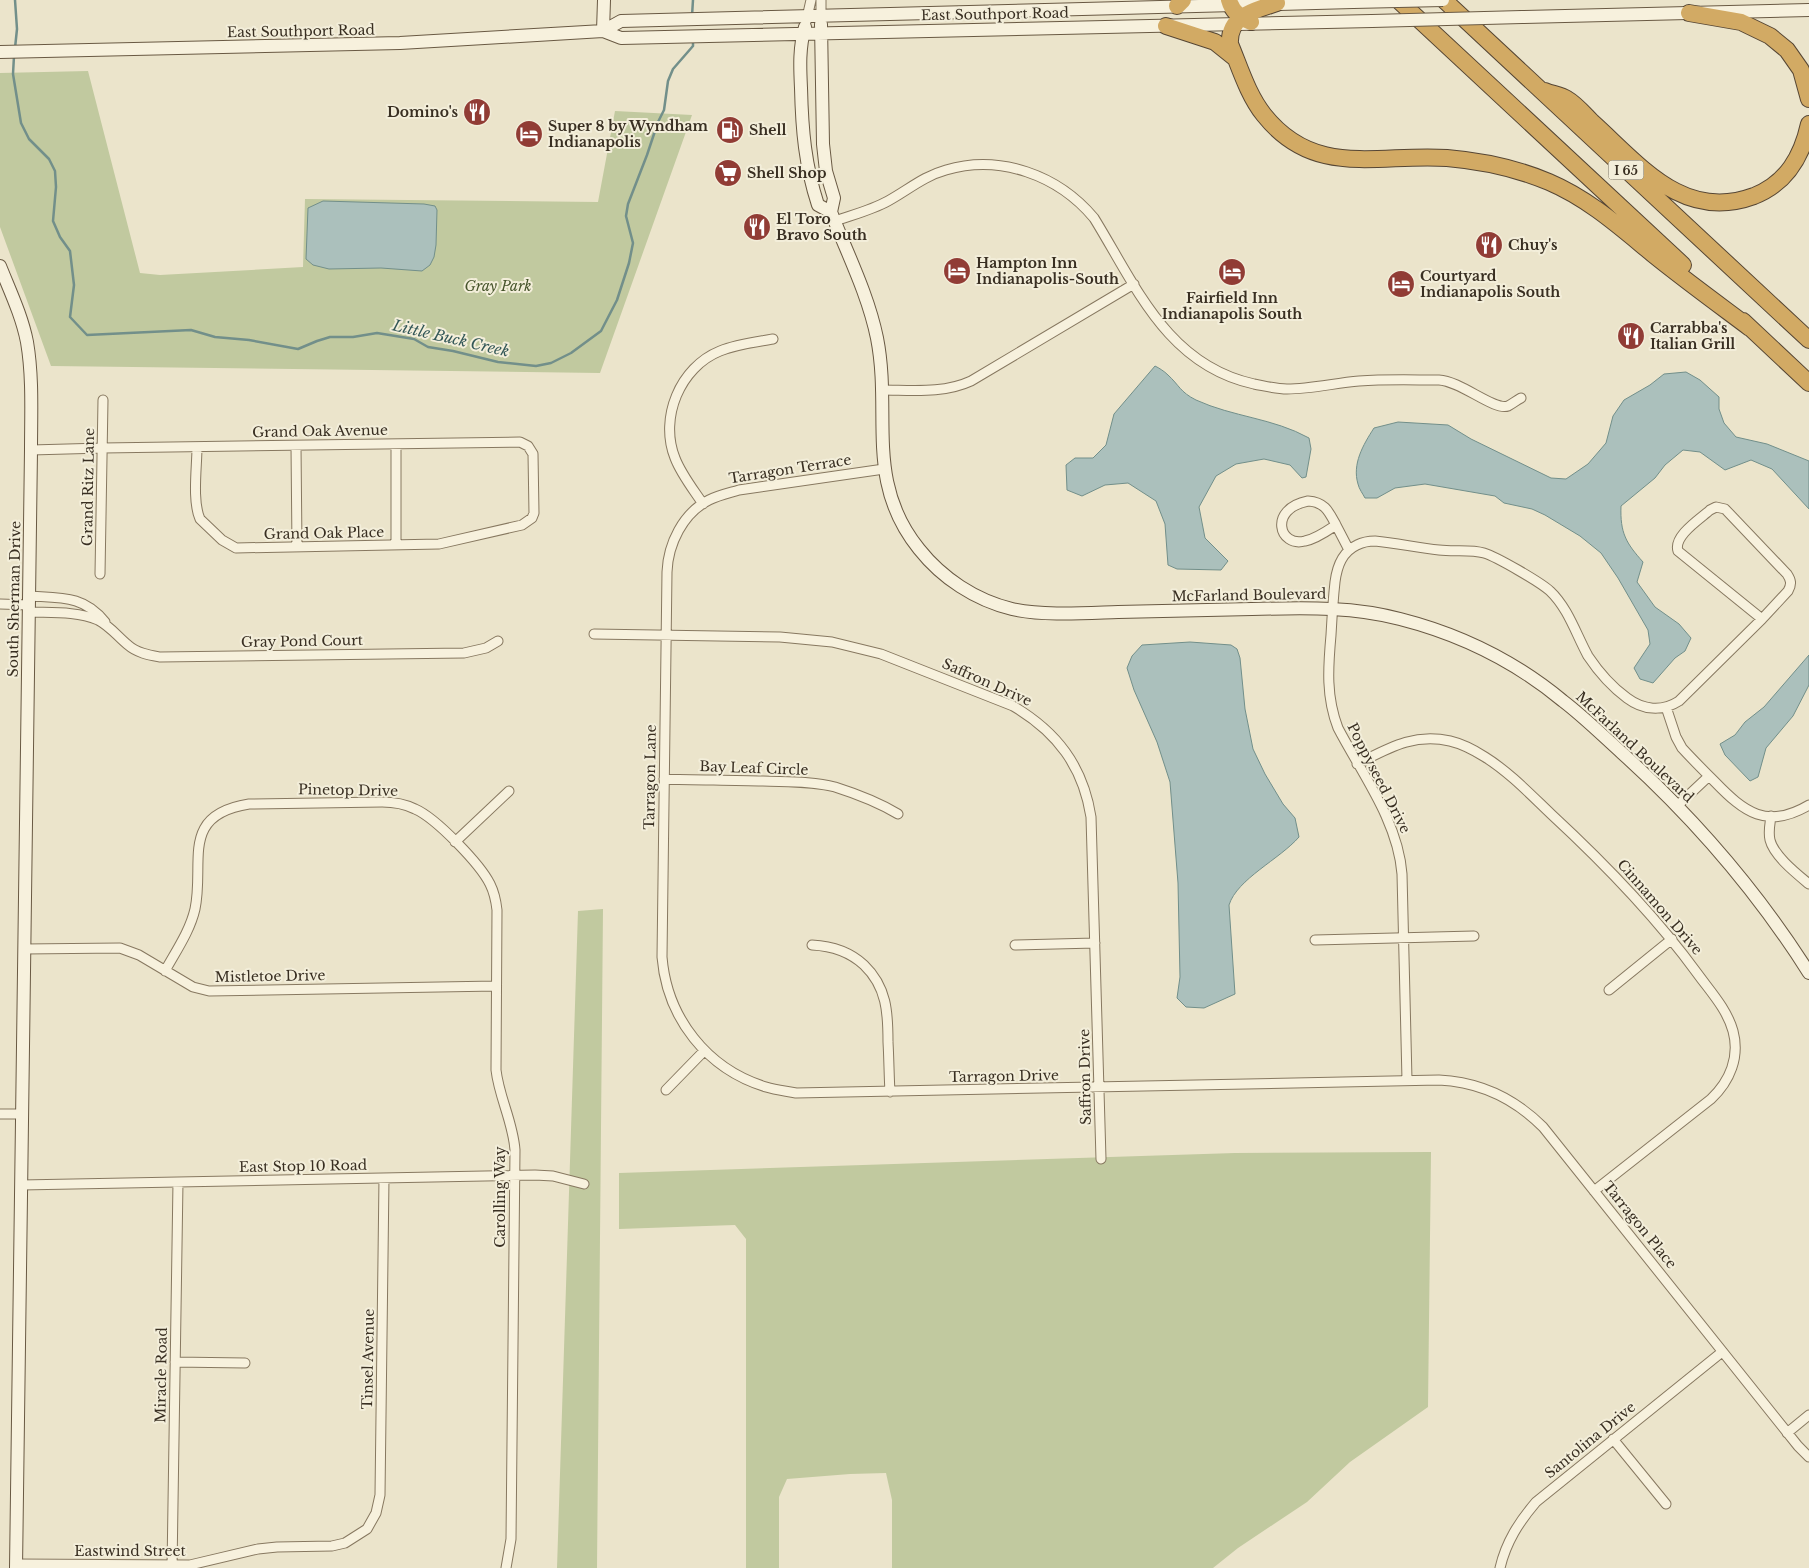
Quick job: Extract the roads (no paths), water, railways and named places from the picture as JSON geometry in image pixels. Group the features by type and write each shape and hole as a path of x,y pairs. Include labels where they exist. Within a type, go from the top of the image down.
{"highway":[{"name":"I 65","path":"1398,0 1809,383"},
{"name":"I 65","path":"1443,0 1809,340"},
{"path":"1229,2 1243,22"},
{"path":"1277,3 1256,10 1230,35 1230,44 1253,99 1264,115 1283,134 1303,147 1323,155 1348,159 1444,158 1475,161 1520,171 1551,182 1603,213 1750,328"},
{"path":"1689,13 1741,22 1770,36 1787,50 1801,70 1809,100"},
{"path":"1166,26 1215,42 1237,60"},
{"path":"1540,89 1567,99 1656,180 1678,193 1704,202 1740,201 1770,188 1786,174 1799,156 1809,124"}],"street":[{"path":"603,31 604,0"},
{"path":"805,25 810,0"},
{"path":"821,0 821,24"},
{"name":"East Southport Road","path":"0,52 400,43 603,31 621,38 714,36 805,25 1180,3 1443,0"},
{"name":"East Southport Road","path":"603,31 621,21 721,19 805,25 1166,26 1243,22 1809,10"},
{"name":"McFarland Boulevard","path":"821,24 823,144 826,171 834,198 833,216 873,321 880,359 884,469 888,490 898,515 920,551 932,564 958,585 980,598 1025,611 1050,613 1333,609 1376,613 1453,636 1500,658 1540,683 1564,701 1644,773 1710,841 1752,891 1809,973"},
{"name":"McFarland Boulevard","path":"805,25 800,46 804,153 818,205 833,216"},
{"path":"833,216 875,207 921,180 944,170 987,164 1025,170 1048,180 1070,194 1085,208 1098,225 1155,318 1185,350 1220,373 1244,382 1286,389 1303,389 1360,381 1441,380 1459,385 1498,406 1507,406 1521,398"},
{"name":"South Sherman Drive","path":"0,266 19,312 27,342 30,367 31,450 16,1566"},
{"path":"881,390 940,390 958,387 1134,284"},
{"path":"703,504 678,466 671,446 671,416 678,392 687,377 716,353 736,346 773,339"},
{"name":"Grand Ritz Lane","path":"100,574 103,400"},
{"name":"Grand Oak Avenue","path":"31,450 524,443 531,449 534,458 534,512 528,522"},
{"path":"396,444 396,545"},
{"path":"296,446 297,547"},
{"name":"Grand Oak Place","path":"197,447 197,510 200,519 222,540 236,548 447,543 516,527 528,522"},
{"name":"Tarragon Terrace","path":"703,504 739,490 884,469"},
{"path":"1336,525 1313,539 1299,542 1292,541 1286,536 1282,528 1282,520 1286,510 1303,502 1313,501 1322,504 1328,509 1349,550 1359,544 1372,541 1440,550 1474,552 1491,556 1549,590 1564,610 1594,664 1627,698 1646,707 1666,707 1673,705 1684,697 1762,619 1788,591 1791,582 1789,578 1724,508 1714,508 1679,538 1676,546 1678,551 1762,619"},
{"name":"Tarragon Lane","path":"703,504 681,526 670,550 667,568 661,944 663,970 678,1016 692,1038 704,1050"},
{"name":"Poppyseed Drive","path":"1349,550 1343,557 1337,571 1328,673 1330,704 1338,728 1396,839 1402,874 1407,1080"},
{"name":"Gray Pond Court","path":"29,604 66,599 84,603 96,611 112,630"},
{"path":"0,604 29,604"},
{"name":"Gray Pond Court","path":"29,604 99,621 135,650 160,658 464,653 486,648 498,641"},
{"name":"Saffron Drive","path":"594,634 785,637 853,646 882,654 1013,706 1032,717 1045,728 1062,747 1080,776 1087,796 1092,825 1101,1159"},
{"path":"1666,707 1678,742 1734,802 1756,814 1771,816 1794,813 1809,805"},
{"name":"Cinnamon Drive","path":"1357,764 1397,744 1431,738 1453,742 1472,749 1494,764 1596,856 1630,890 1672,939 1729,1020 1735,1042 1734,1056 1732,1069 1718,1093 1594,1191"},
{"path":"1677,806 1709,776"},
{"name":"Bay Leaf Circle","path":"664,779 813,783 843,789 898,814"},
{"path":"455,842 508,790"},
{"name":"Pinetop Drive","path":"165,971 192,918 196,902 199,841 208,824 228,808 249,804 390,802 416,809 431,818 455,842"},
{"path":"1771,816 1770,834 1773,848 1794,872 1809,884"},
{"name":"Carolling Way","path":"455,842 484,874 494,894 497,915 496,1070 514,1136 510,1539 506,1568"},
{"path":"1315,940 1474,936"},
{"path":"1609,990 1672,939"},
{"path":"1015,945 1095,943"},
{"path":"812,945 829,946 849,954 860,961 877,980 884,995 887,1012 890,1092"},
{"name":"Mistletoe Drive","path":"24,949 120,948 138,955 193,987 209,991 496,986"},
{"path":"666,1090 704,1050"},
{"name":"Tarragon Drive","path":"704,1050 717,1062 739,1076 775,1090 812,1094 1407,1080"},
{"name":"Tarragon Place","path":"1407,1080 1455,1080 1472,1084 1503,1096 1524,1110 1540,1124 1787,1433 1809,1457"},
{"path":"0,1114 22,1114"},
{"name":"East Stop 10 Road","path":"21,1185 515,1176 553,1176 584,1184"},
{"name":"Tinsel Avenue","path":"360,1534 369,1526 375,1516 379,1506 380,1495 384,1178"},
{"name":"Miracle Road","path":"172,1566 178,1182"},
{"name":"Santolina Drive","path":"1500,1568 1509,1541 1527,1511 1542,1496 1722,1352"},
{"path":"175,1362 245,1363"},
{"path":"1787,1433 1809,1415"},
{"path":"1613,1439 1666,1504"},
{"name":"Eastwind Street","path":"16,1566 196,1565 266,1548 332,1546 345,1543 360,1534"}],"waterway":[{"name":"Little Buck Creek","path":"15,0 17,29 15,48"},
{"name":"Little Buck Creek","path":"692,16 693,0"},
{"name":"Little Buck Creek","path":"14,56 13,74 21,123 29,139 49,159 55,171 56,187 53,221 60,237 70,251 74,285 70,317 87,335 191,330 215,337 249,340 298,349 330,337 353,337 377,333 414,339 428,347 498,362 536,366 551,363 571,353 601,331 617,300 629,263 633,243 626,216 628,204 664,110 668,81 673,69 693,46 693,41"}],"place":[{"name":"Domino's","path":"477,112"},
{"name":"Shell","path":"730,130"},
{"name":"Super 8 by Wyndham Indianapolis","path":"529,134"},
{"name":"Shell Shop","path":"728,173"},
{"name":"El Toro Bravo South","path":"757,227"},
{"name":"Chuy's","path":"1489,245"},
{"name":"Hampton Inn Indianapolis-South","path":"957,271"},
{"name":"Fairfield Inn Indianapolis South","path":"1232,272"},
{"name":"Courtyard Indianapolis South","path":"1401,284"},
{"name":"Carrabba's Italian Grill","path":"1631,336"}],"park label":[{"name":"Gray Park","path":"498,286"}]}
